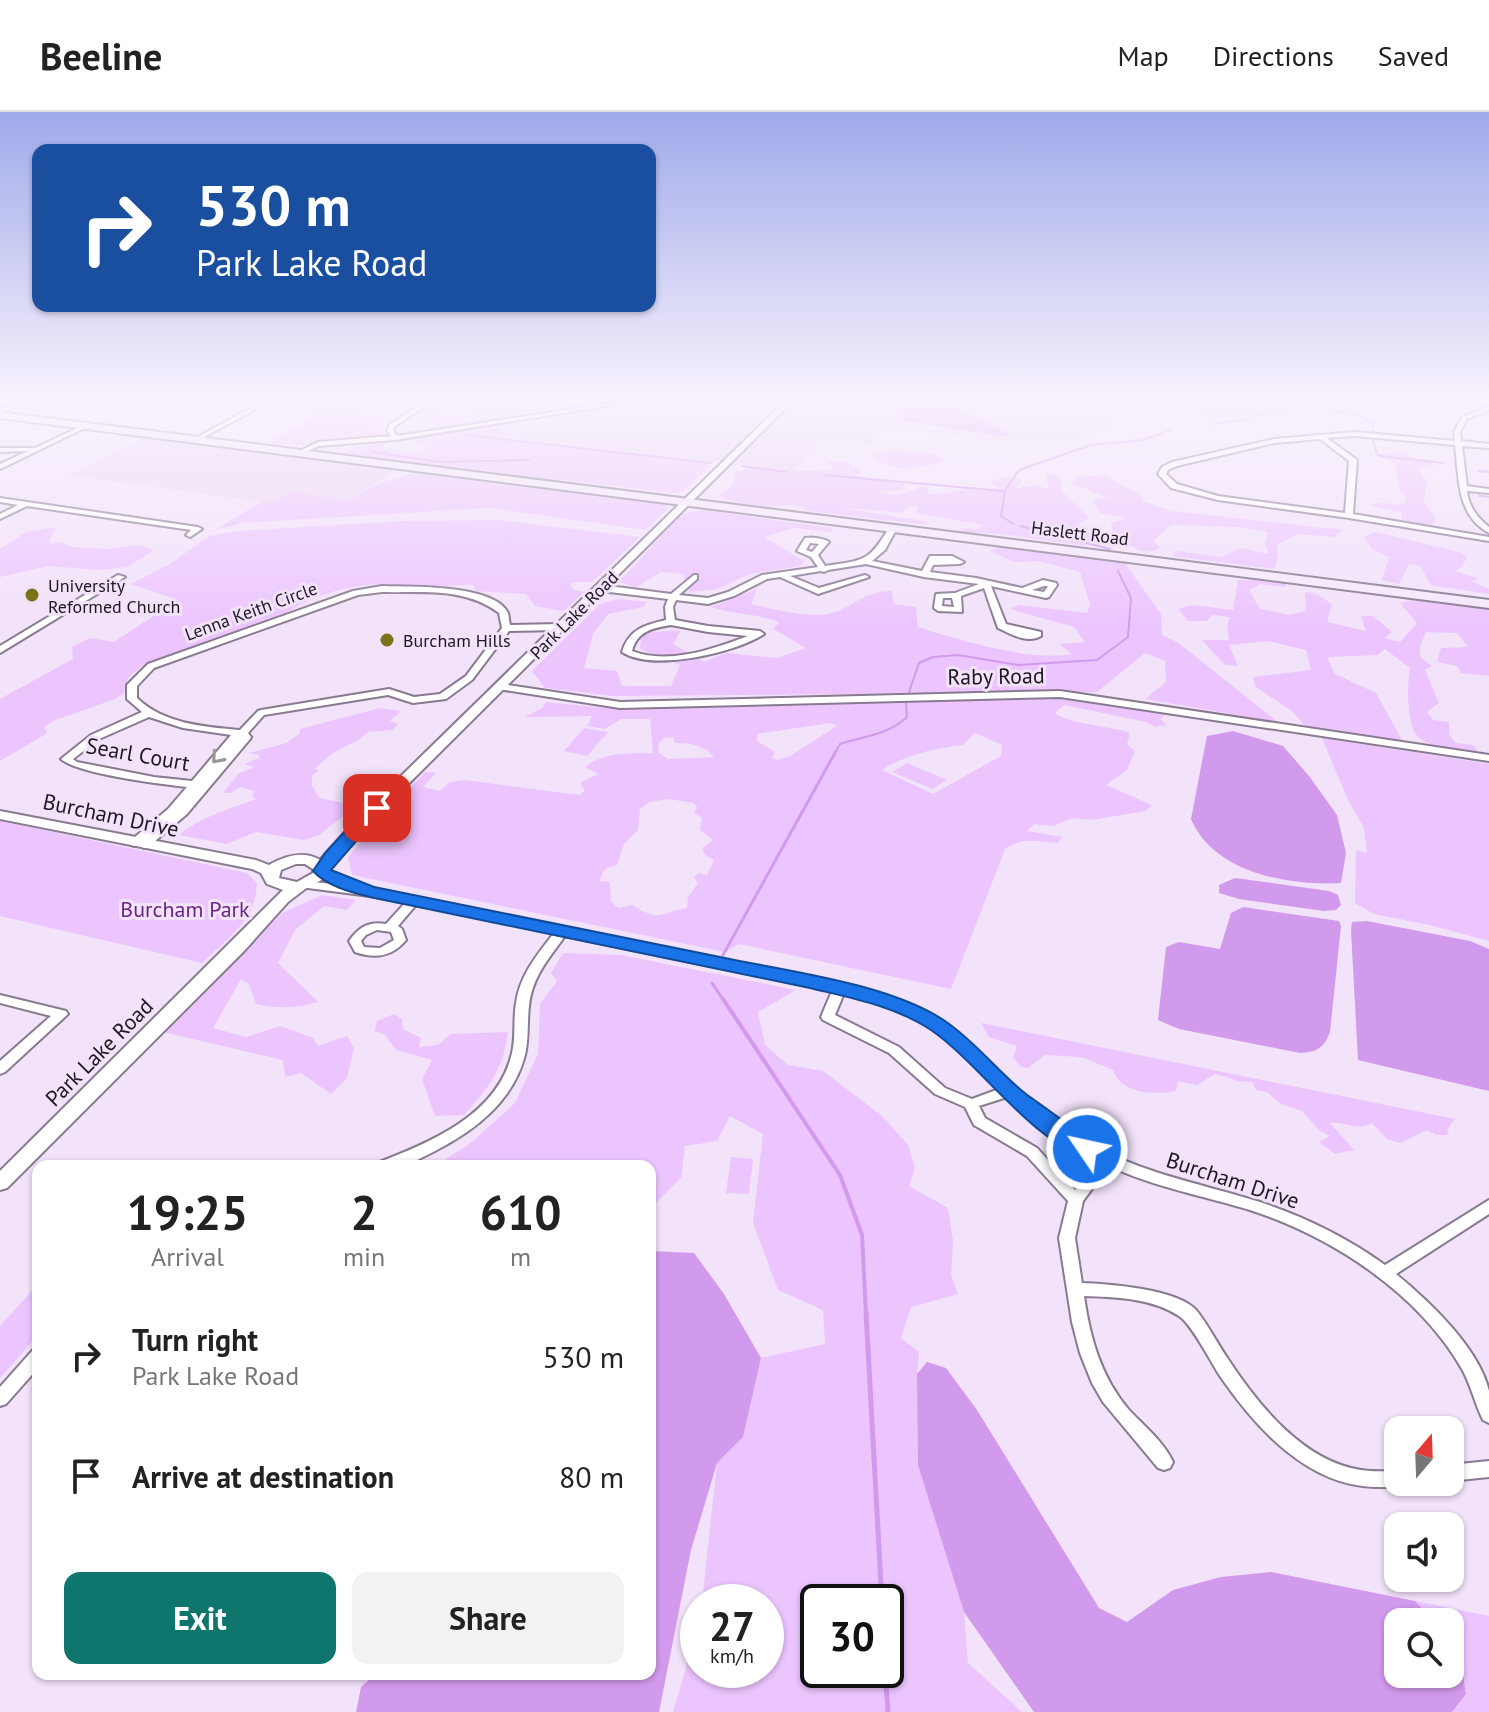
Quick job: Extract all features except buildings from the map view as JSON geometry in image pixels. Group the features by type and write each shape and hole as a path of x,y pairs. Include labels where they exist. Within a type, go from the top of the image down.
{"main road":[{"name":"Haslett Road","path":"486,477 1489,604"}],"street":[{"name":"Park Lake Road","path":"0,1183 264,918 301,885 315,879 357,827 712,477"},
{"path":"1163,477 1174,486 1209,496 1489,539"},
{"path":"1349,516 1352,477"},
{"path":"1462,477 1470,513 1489,531"},
{"path":"1463,488 1489,491"},
{"path":"0,500 198,529 190,535"},
{"path":"0,517 27,503"},
{"path":"866,562 882,548 893,528"},
{"path":"814,555 824,570"},
{"path":"601,588 708,601 779,574 866,562 900,573 1023,590"},
{"path":"924,575 931,563"},
{"path":"779,574 818,591 865,577"},
{"path":"0,650 121,577"},
{"path":"671,622 667,605 670,598 694,577"},
{"path":"956,595 986,584"},
{"path":"986,584 994,597 1001,626"},
{"name":"Lenna Keith Circle","path":"149,713 137,706 130,690 135,679 151,666 305,610 370,590 468,595 498,608 506,620 506,628"},
{"path":"671,622 708,629 760,634 695,656 645,657 627,652 633,634 643,628 671,622"},
{"path":"139,844 200,785 236,736 243,733 261,713 389,692 413,700 443,697 469,678 506,628 561,627"},
{"name":"Raby Road","path":"501,687 620,705 1060,694 1489,758"},
{"path":"149,713 208,729 243,733"},
{"name":"Searl Court","path":"149,713 95,737 66,759 74,764 200,785"},
{"name":"Burcham Drive","path":"0,815 262,867 281,886 370,892 840,988 885,1000 937,1025 982,1062 1009,1091 1068,1138 1106,1160 1157,1179 1282,1216 1329,1238 1411,1293 1445,1331 1469,1366 1489,1415"},
{"name":"Park Lake Road","path":"271,879 275,867 323,850 357,827"},
{"name":"Burcham Drive","path":"214,857 296,859"},
{"path":"296,859 315,861 321,870"},
{"name":"Burcham Drive","path":"321,870 336,880 370,892"},
{"path":"264,918 271,879"},
{"path":"390,927 413,901"},
{"path":"397,1160 453,1135 484,1110 502,1089 518,1056 525,988 533,971 562,931"},
{"path":"840,988 828,1017 894,1050 940,1091 971,1104 1009,1091"},
{"path":"0,999 61,1014 0,1069"},
{"path":"971,1104 979,1121 1032,1152 1076,1200"},
{"path":"1106,1160 1076,1200 1067,1238 1081,1334 1094,1372 1117,1408 1164,1462"},
{"path":"1383,1274 1489,1206"},
{"path":"1075,1289 1116,1291 1175,1304 1189,1313 1257,1412 1282,1440 1310,1459 1345,1474 1384,1481"},
{"path":"0,1399 32,1372"},
{"path":"1464,1472 1489,1469"}],"shaded area":[{"path":"81,477 385,477 349,500 288,492 270,503"},
{"path":"1233,731 1283,746 1337,815 1346,853 1341,883 1298,882 1255,872 1235,864 1202,837 1191,819 1207,736"},
{"path":"1235,878 1329,891 1338,895 1341,905 1336,910 1324,911 1239,899 1219,893 1219,885"},
{"path":"1243,907 1339,921 1330,1032 1325,1042 1315,1050 1300,1053 1179,1029 1158,1020 1166,947 1179,942 1220,949 1231,913"},
{"path":"1367,921 1470,941 1489,949 1489,1091 1358,1060 1351,930 1352,922"},
{"path":"656,1251 694,1253 724,1294 761,1358 743,1437 717,1463 684,1584 680,1584 680,1606 659,1712 356,1712 361,1687 369,1680 656,1680"},
{"path":"927,1362 946,1368 977,1410 1099,1608 1127,1622 1173,1590 1221,1577 1271,1572 1415,1601 1422,1608 1384,1608 1384,1688 1464,1688 1464,1681 1466,1694 1452,1712 1034,1712 964,1612 918,1465 917,1374"}],"green space":[{"path":"401,477 441,477 666,505 668,509 645,530 490,508 242,523 215,530 261,502 270,503 289,492 350,500 373,486"},
{"path":"533,477 698,477 682,492"},
{"path":"734,477 864,477 905,484 902,490 878,492 906,493 921,486 929,488 928,494 1001,489 989,482 1007,477 1022,480 1016,488 1036,485 1049,489 1046,477 1056,477 1060,479 1062,491 1089,518 1070,530 1102,534 1086,546 963,532 959,528 979,529 983,525 917,513 917,507 907,507 903,513 837,507 928,522 927,525 808,511 794,505 751,504 719,496 732,485"},
{"path":"1078,477 1107,477 1143,496 1142,501 1172,511 1344,530 1333,537 1297,534 1277,545 1278,558 1274,569 1172,556 1177,551 1222,557 1241,548 1269,554 1265,544 1268,532 1238,527 1171,525 1153,541 1160,548 1141,551 1113,534 1111,523 1126,518 1100,513 1093,500 1107,497 1070,483"},
{"path":"1398,477 1424,477 1427,482 1424,502 1436,519 1430,527 1402,520 1402,513 1372,506 1373,503 1403,504 1407,498 1398,489"},
{"path":"703,510 833,528 832,532 793,528 764,537 804,561 800,566 750,574 717,589 690,592 683,574 661,572 636,587 619,582 681,514"},
{"path":"498,520 640,537 592,582 573,582 570,585 574,590 584,592 564,611 535,606 526,594 476,591 473,585 430,587 373,584 345,588 318,597 281,616 144,664 128,678 124,693 53,721 44,727 47,732 44,735 0,761 0,699 73,659 72,647 90,638 114,642 178,600 131,584 170,564 209,536 238,531 404,521"},
{"path":"56,528 49,540 51,544 60,542 72,547 108,549 139,545 154,550 127,567 100,570 48,566 0,577 0,549 26,532"},
{"path":"1375,532 1460,552 1467,557 1462,567 1454,571 1480,579 1471,581 1489,589 1489,594 1431,585 1420,566 1409,564 1399,584 1382,580 1389,557 1372,549 1363,537"},
{"path":"999,547 1125,563 1161,614 1162,635 1177,642 1278,722 1145,699 1166,682 1165,661 1145,653 1097,692 613,696 545,688 532,671 600,604 619,599 647,602 643,607 608,614 593,634 584,668 617,671 622,686 671,686 680,665 640,649 642,633 681,630 673,644 704,662 726,653 777,658 806,648 773,629 779,622 711,607 757,589 751,604 809,615 836,612 872,594 892,591 894,604 916,607 918,627 1016,652 1055,656 1072,654 1059,644 1085,642 1074,627 1010,609 1019,605 1087,613 1090,605 1080,572 1038,561 1014,562 990,551"},
{"path":"1238,580 1286,582 1286,587 1260,584 1249,590 1260,609 1290,615 1306,611 1305,592 1315,593 1332,604 1327,622 1366,631 1361,616 1373,616 1392,632 1384,638 1400,642 1417,623 1400,603 1416,599 1489,608 1489,676 1461,673 1457,666 1437,662 1441,648 1468,647 1457,633 1426,632 1420,646 1420,657 1432,666 1425,670 1439,703 1427,712 1433,720 1449,722 1449,734 1456,743 1473,745 1478,751 1434,746 1419,737 1414,731 1409,708 1410,668 1385,649 1378,655 1327,657 1335,674 1376,693 1403,742 1306,727 1293,712 1255,686 1253,677 1311,670 1306,650 1268,641 1229,645 1238,666 1225,665 1202,640 1229,640 1227,626 1230,617 1212,615 1207,621 1188,621 1178,609 1192,605 1233,610"},
{"path":"1069,698 1166,714 1160,719 1167,725 1155,727 1146,722 1064,705 1055,713 1069,720 1130,733 1127,744 1135,751 1127,770 1106,785 1152,805 1146,811 1091,820 1072,818 1054,826 1034,824 1027,831 1062,837 1057,843 1024,841 1005,849 951,989 739,944 725,952 352,875 348,857 425,772 436,773 423,787 440,791 450,782 465,780 579,795 585,791 580,783 598,774 585,767 593,762 618,754 653,753 650,719 621,719 605,729 587,726 592,716 525,717 542,708 546,702 604,708","holes":["830,723 837,726 790,756 777,760 772,757 775,752 757,741 757,734","975,733 1002,745 1001,756 933,794 882,770 921,753 963,745","673,737 675,743 696,746 714,757 668,759 658,752 659,743 664,738","669,799 694,803 697,807 694,813 702,818 700,830 713,840 702,848 705,855 714,860 707,875 698,873 694,877 698,883 688,897 687,908 660,915 649,914 632,905 619,908 611,902 610,882 600,881 606,869 617,865 624,844 638,830 640,809 649,802"]},
{"path":"380,708 401,711 390,721 398,724 393,730 368,732 334,752 314,769 319,770 312,776 312,786 320,798 356,806 319,835 304,840 256,832 226,844 179,835 207,818 256,799 252,796 254,791 241,787 223,793 238,774 254,767 244,764 259,758 259,755 249,753 287,743 300,733 300,729"},
{"path":"584,728 608,732 587,756 564,751"},
{"path":"1322,738 1489,764 1489,941 1374,914 1355,903 1356,850 1367,853 1364,828 1348,800"},
{"path":"907,763 947,780 932,789 892,772"},
{"name":"Burcham Park","path":"0,821 247,873 257,883 252,908 230,937 202,963 0,916"},
{"path":"322,895 356,900 347,910 324,906 295,930 278,963 318,1002 287,1007 256,1004 249,984 241,979 213,1028 246,1037 280,1026 313,1038 318,1046 347,1036 354,1048 347,1078 331,1094 301,1073 285,1077 283,1060 163,1032 282,913"},
{"path":"563,953 621,955 796,990 758,1012 765,1045 788,1065 823,1071 882,1116 908,1145 915,1168 909,1186 948,1208 953,1241 951,1275 958,1294 911,1307 901,1338 919,1352 917,1374 964,1612 968,1663 1022,1712 673,1712 680,1688 784,1688 784,1584 704,1584 717,1463 743,1437 761,1358 825,1344 823,1310 778,1290 753,1223 763,1134 730,1116 717,1141 685,1146 681,1178 656,1203 656,1160 445,1160 472,1142 515,1103 538,1054 540,1004 557,981 551,973"},
{"path":"394,1014 402,1019 403,1029 421,1038 419,1047 438,1045 451,1034 508,1032 503,1057 494,1078 464,1115 435,1116 422,1079 432,1060 396,1050 385,1035 375,1031 377,1021"},
{"path":"981,1023 1455,1119 1447,1130 1449,1135 1436,1135 1427,1130 1400,1143 1387,1139 1372,1123 1361,1127 1330,1123 1354,1150 1335,1154 1319,1142 1330,1136 1319,1130 1302,1111 1281,1104 1267,1092 1256,1090 1252,1082 1215,1074 1197,1085 1178,1081 1176,1091 1159,1093 1131,1088 1117,1078 1113,1070 1084,1058 1045,1055 1028,1068 1020,1066 1013,1057 1017,1046 989,1037"},
{"path":"731,1157 753,1159 749,1194 726,1193"},
{"path":"32,1291 32,1342 0,1378 0,1326"},
{"path":"1415,1601 1450,1608 1422,1608"},
{"path":"1464,1611 1489,1616 1489,1712 1452,1712 1466,1694"}],"waterway":[{"path":"843,477 1003,491"},
{"path":"1014,524 1001,516 1005,491 1015,477"},
{"path":"1479,496 1489,497"},
{"path":"1021,526 1110,549"},
{"path":"909,692 919,663 933,657 958,655 1018,665 1097,660 1128,637 1131,598 1118,571"},
{"path":"835,753 840,744 900,723 907,717 906,703"},
{"path":"723,955 836,751"},
{"path":"712,983 724,1001"},
{"path":"723,999 840,1175 862,1235 866,1315"},
{"path":"866,1313 881,1584"},
{"path":"886,1688 888,1712"}],"place":[{"name":"University Reformed Church","path":"32,595"},
{"name":"Burcham Hills","path":"387,640"}],"route":[{"path":"377,808 332,855 321,871 370,892 885,1000 937,1025 982,1062 1009,1091 1068,1138 1087,1149"}]}
